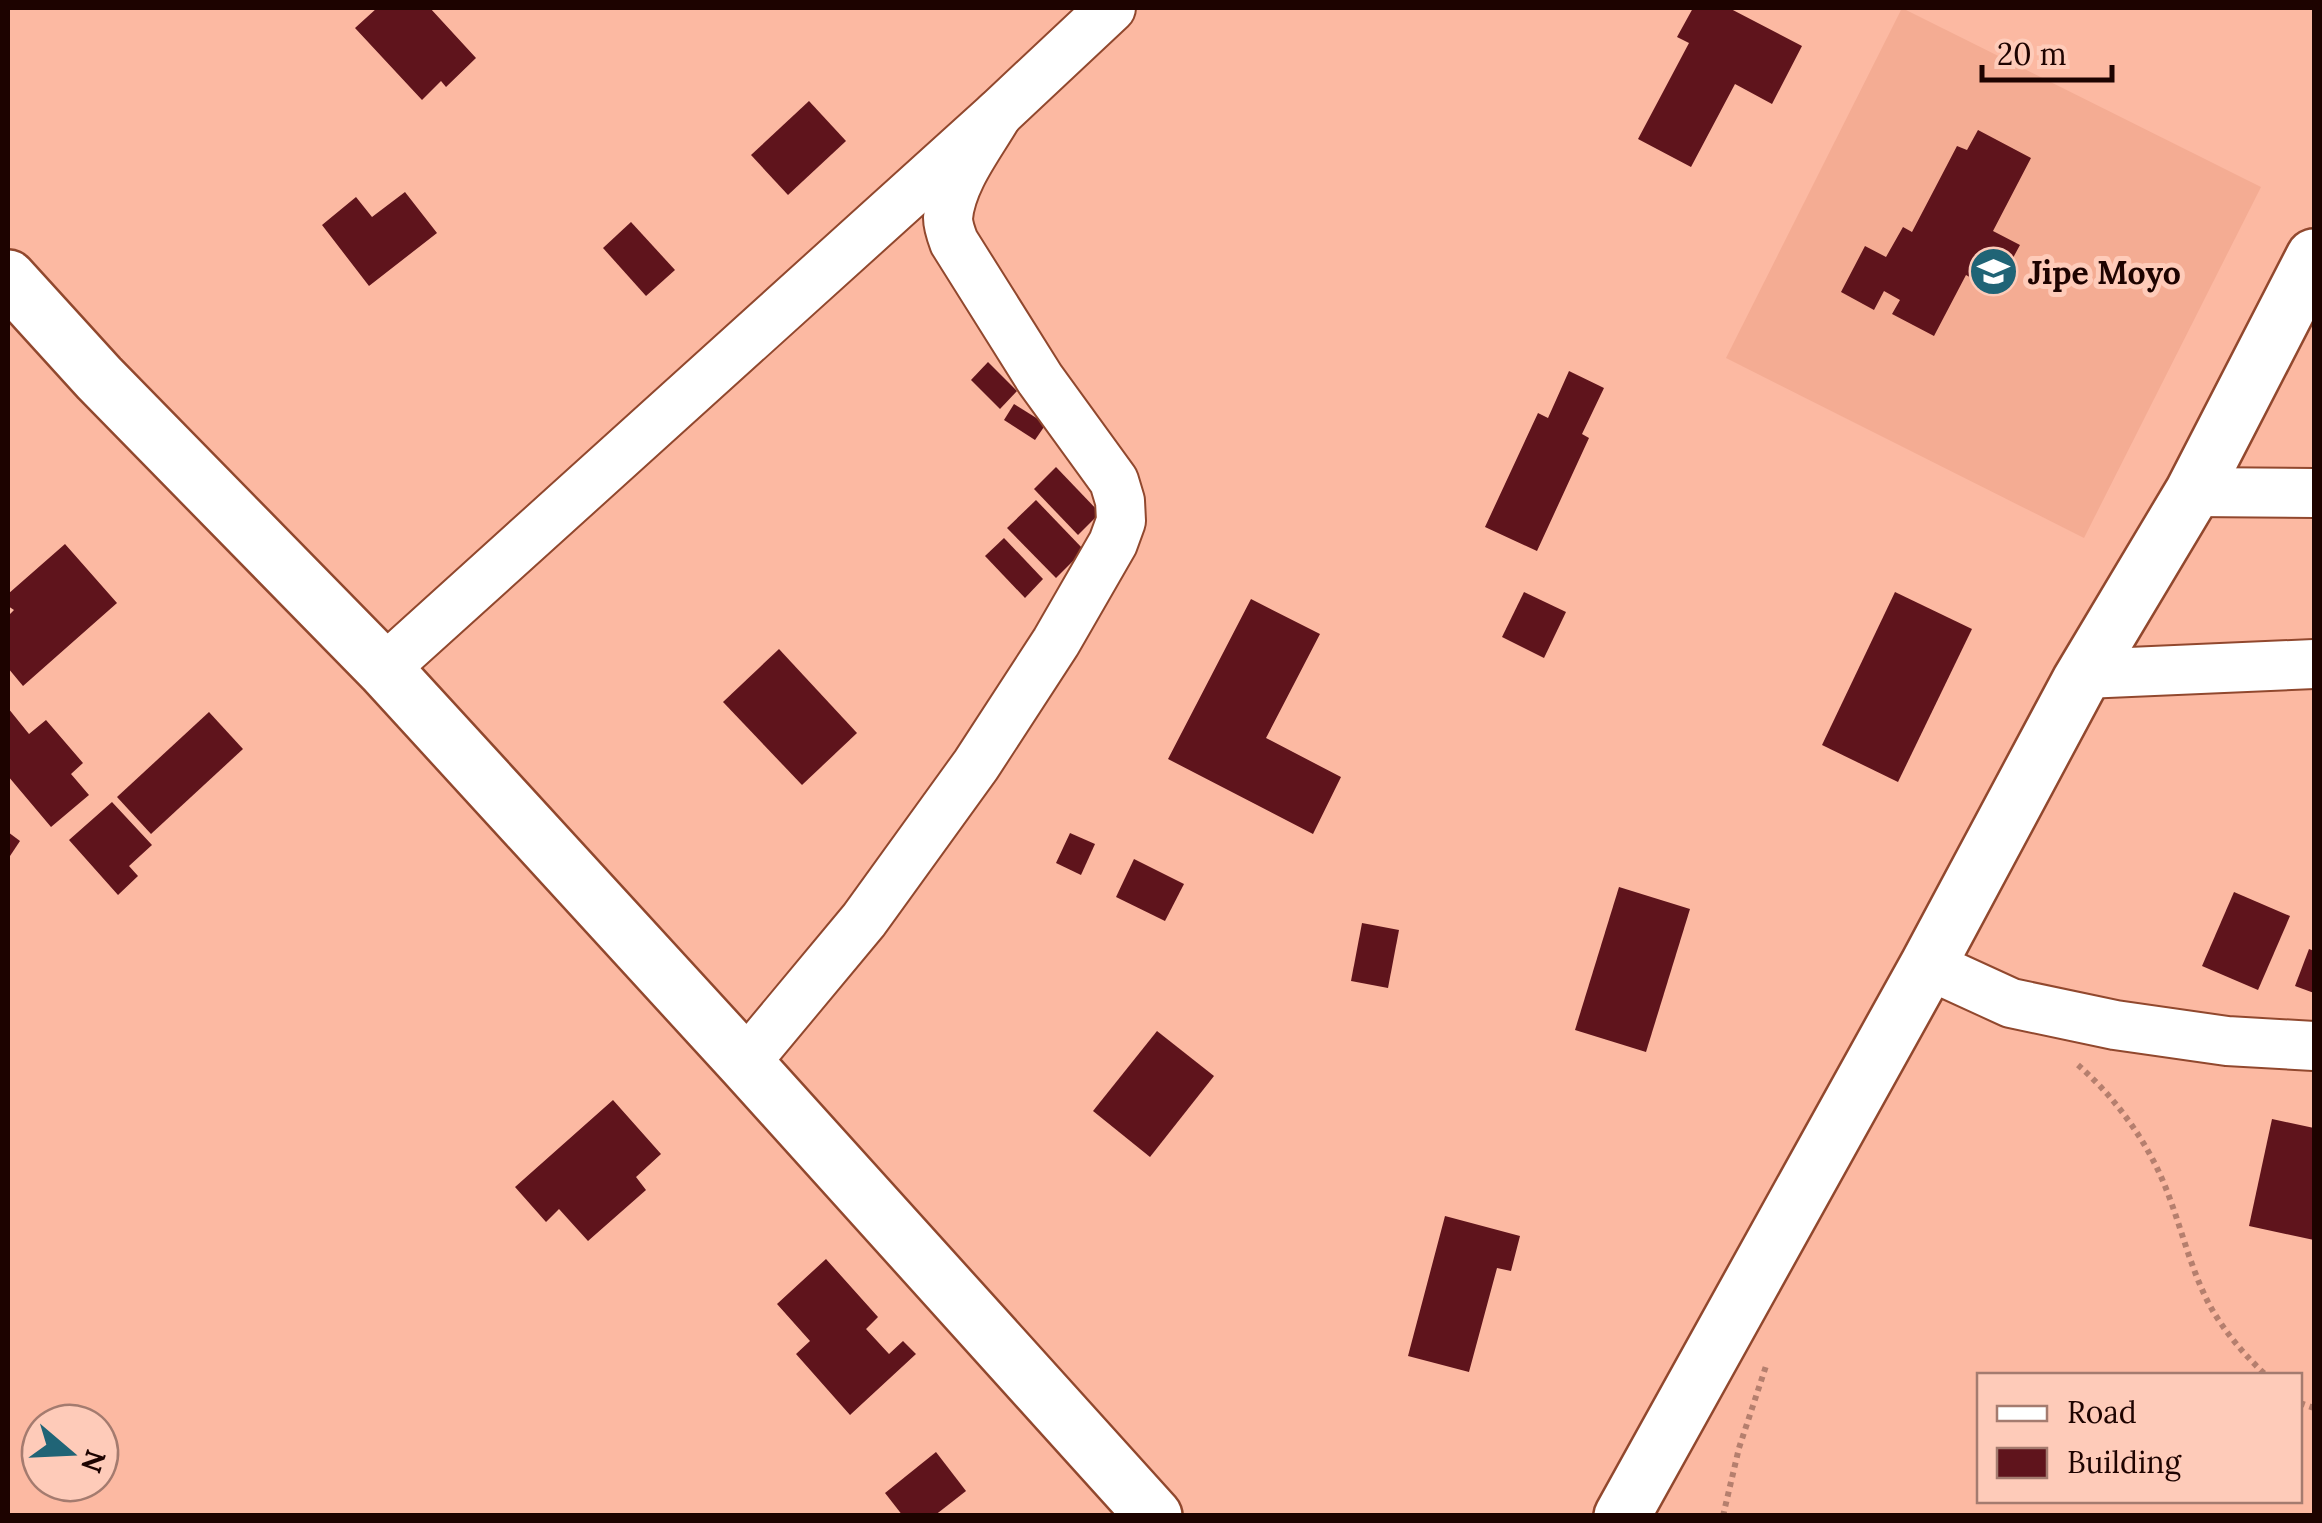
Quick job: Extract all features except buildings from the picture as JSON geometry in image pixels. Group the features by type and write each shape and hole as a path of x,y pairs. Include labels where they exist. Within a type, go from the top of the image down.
{"main road":[{"path":"1622,1516 1928,965 2084,674 2193,492 2314,257"},
{"path":"13,296 99,378 384,669 1154,1516"}],"street":[{"path":"384,669 1112,8"},
{"path":"745,1063 864,920 976,765 1056,642 1121,521 1114,481 1032,365 954,242 948,223 952,199 964,172 998,114"},
{"path":"2193,492 2314,493"},
{"path":"2084,674 2314,664"},
{"path":"1928,965 2010,1003 2097,1022 2227,1042 2314,1046"}],"path":[{"path":"2072,1059 2136,1132 2158,1169 2210,1305 2248,1358 2264,1373"}],"shaded area":[{"name":"Jipe Moyo","path":"1902,8 2261,187 2084,538 1726,358"}],"place":[{"name":"Jipe Moyo","path":"1993,272"}]}
